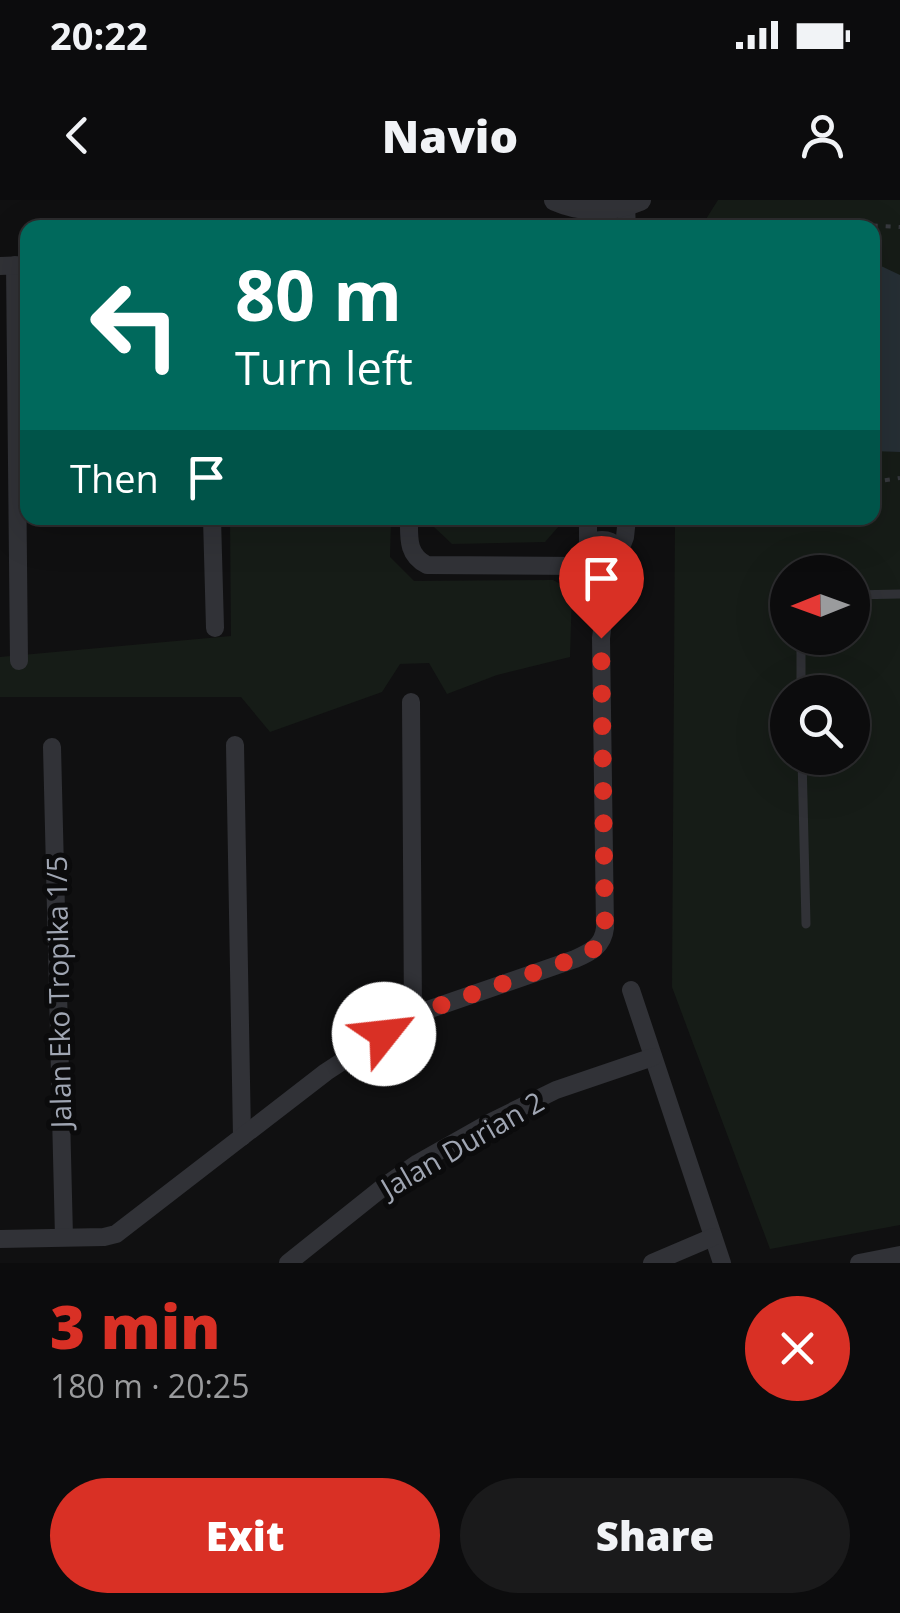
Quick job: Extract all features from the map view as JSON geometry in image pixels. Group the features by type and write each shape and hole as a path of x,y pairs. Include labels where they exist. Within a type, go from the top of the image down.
{"street":[{"path":"554,200 590,218 631,211"},
{"path":"14,265 19,661"},
{"path":"212,525 216,628"},
{"path":"409,525 410,548 427,565 584,571 598,582 617,576"},
{"path":"588,525 588,546"},
{"path":"0,1239 116,1234 326,1072 413,1015 576,958 601,943 605,928 601,638 605,606 623,564 620,550 626,525"},
{"path":"601,638 582,555 599,540 611,542 620,550"},
{"path":"411,702 413,1015"},
{"path":"235,745 242,1137"},
{"name":"Jalan Eko Tropika 1/5","path":"52,747 64,1238"},
{"path":"631,990 722,1263"},
{"name":"Jalan Durian 2","path":"288,1263 382,1188 487,1124 556,1090 653,1057"},
{"path":"652,1263 712,1237"},
{"path":"859,1263 900,1255"}],"lane":[{"path":"870,595 900,594"},
{"path":"802,775 806,924"}],"shaded area":[{"path":"718,200 900,200 900,1225 770,1249 672,987 675,525 880,525 880,220 705,220"},
{"path":"880,266 900,275 900,452 880,451"},
{"path":"230,525 391,525 390,557 414,581 553,580 572,590 570,657 497,675 447,694 429,663 400,664 382,692 270,732 241,697 0,697 0,657 231,636"},
{"path":"560,525 545,542 452,544 434,527"}],"route":[{"path":"384,1034 413,1015 576,958 601,943 605,928 601,638"}]}
